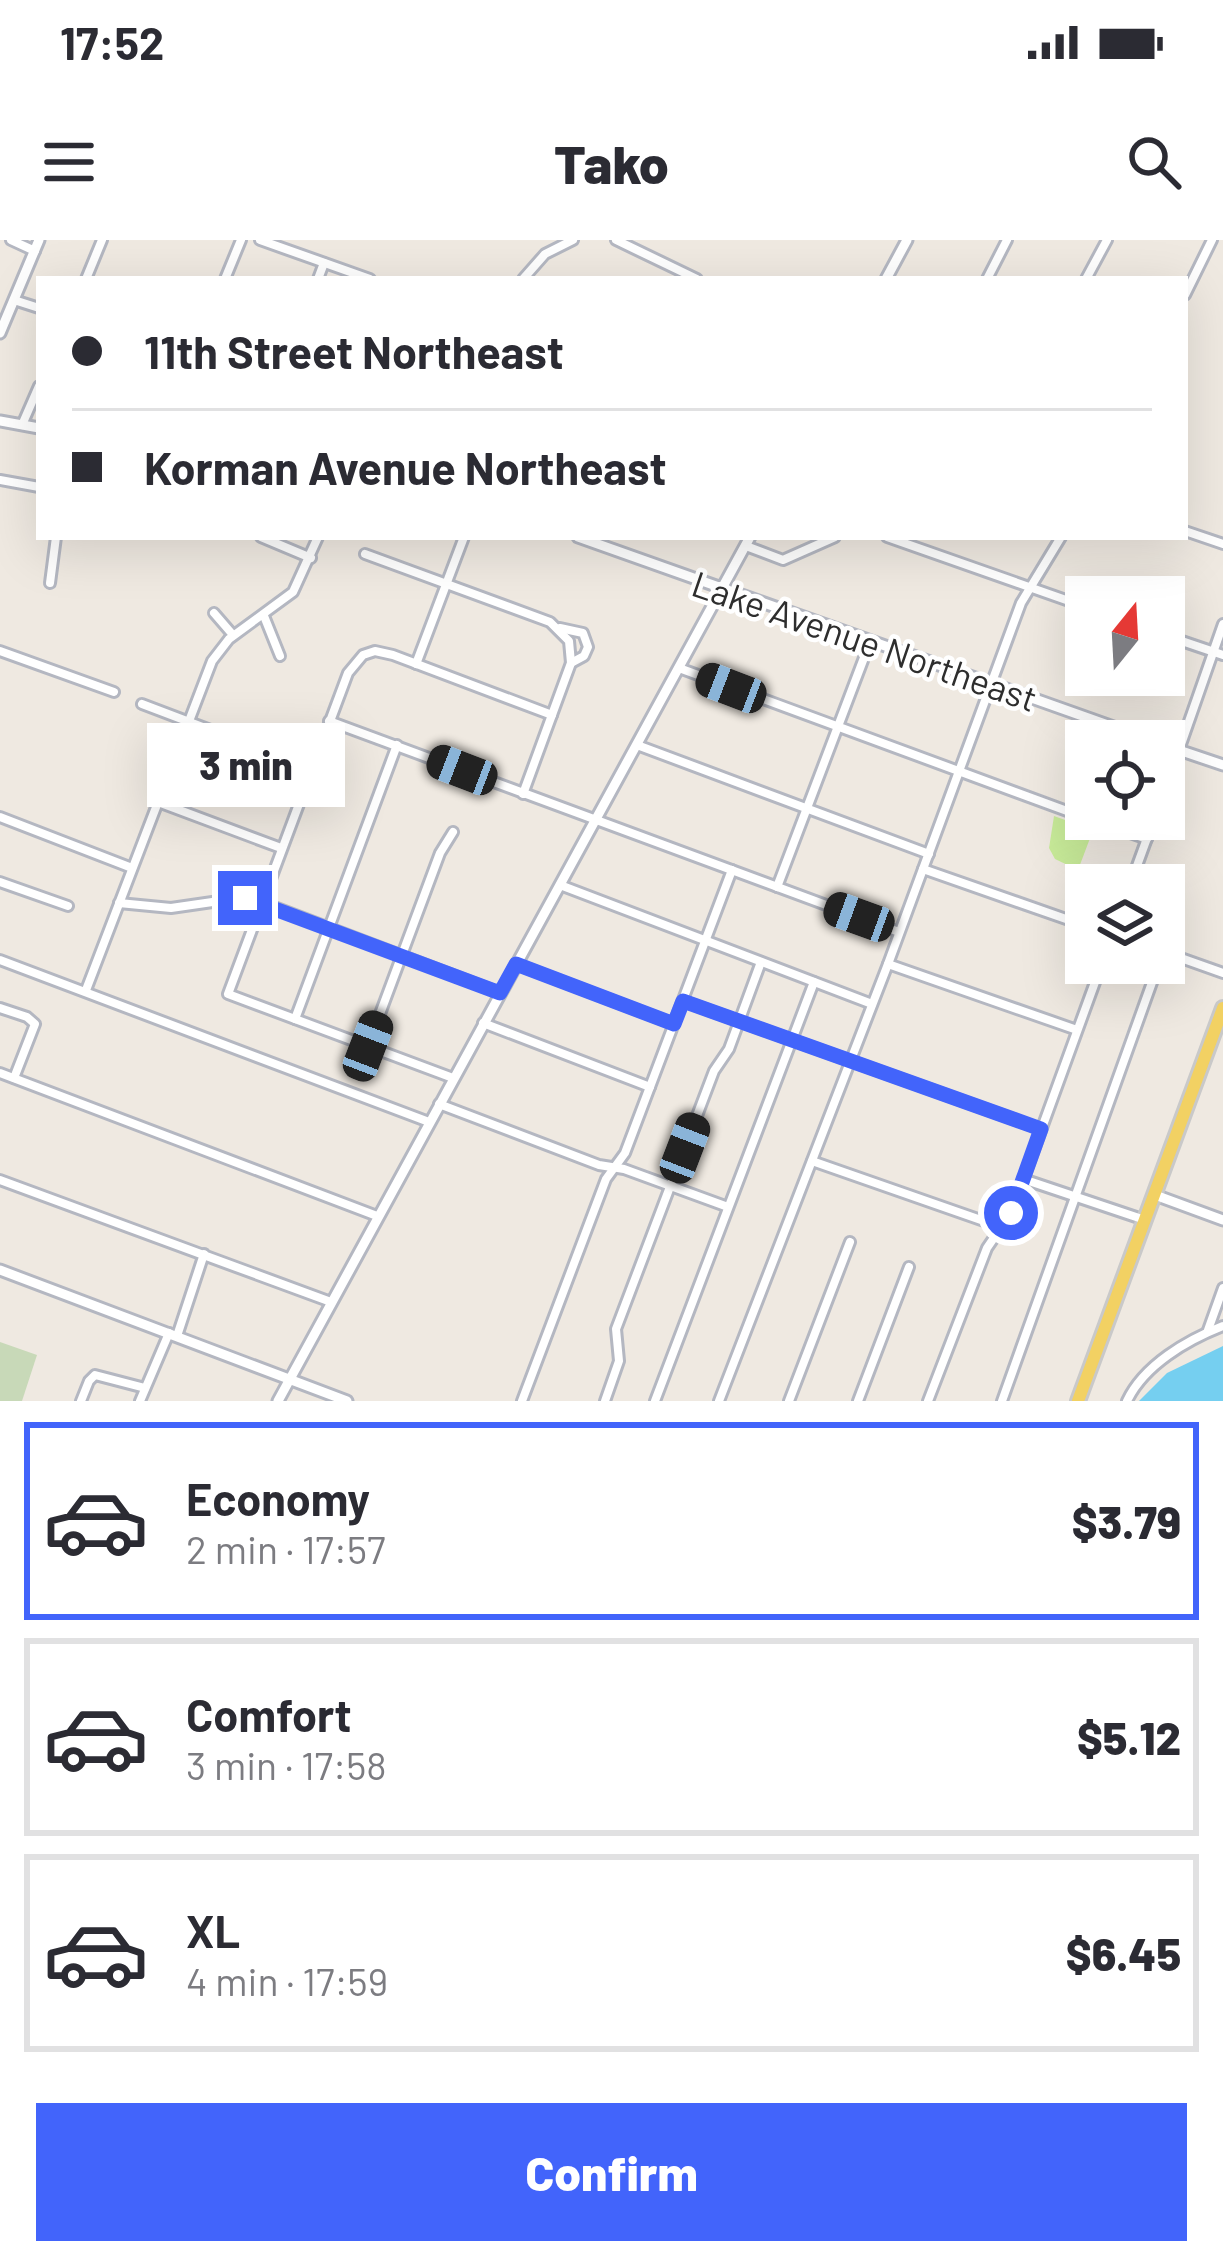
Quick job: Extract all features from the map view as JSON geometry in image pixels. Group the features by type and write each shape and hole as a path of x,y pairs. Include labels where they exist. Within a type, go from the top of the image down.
{"main road":[{"path":"1078,1401 1223,1008"}],"street":[{"path":"0,333 37,246 11,240"},
{"path":"87,276 102,240"},
{"path":"226,276 241,240"},
{"path":"260,240 361,276"},
{"path":"525,276 551,244 573,240"},
{"path":"616,240 691,276"},
{"path":"888,276 907,240"},
{"path":"989,276 1007,240"},
{"path":"1088,276 1107,240"},
{"path":"1188,289 1212,240"},
{"path":"320,276 324,263"},
{"path":"14,299 36,307"},
{"path":"22,425 36,393"},
{"path":"0,422 36,427"},
{"path":"0,480 36,486"},
{"path":"1188,532 1223,544"},
{"path":"50,583 56,540"},
{"path":"268,540 310,558"},
{"path":"86,990 212,662 233,635 293,592 317,540"},
{"path":"416,664 463,540"},
{"name":"Lake Avenue Northeast","path":"586,540 1093,720"},
{"path":"278,1401 748,541 783,560 829,540"},
{"path":"895,540 1065,600"},
{"path":"721,1400 1028,587 1059,540"},
{"path":"365,554 558,627 580,631 587,638 586,652 572,663"},
{"path":"214,613 233,635"},
{"path":"264,616 280,656"},
{"path":"1185,736 1219,654 1223,624"},
{"path":"523,794 572,663 568,641 558,627"},
{"path":"777,887 870,642"},
{"path":"1185,642 1219,654"},
{"path":"0,651 114,692"},
{"path":"453,1078 228,994 355,661 371,652 416,664 552,716"},
{"path":"679,668 1065,810"},
{"path":"142,704 311,768"},
{"path":"329,721 899,932"},
{"path":"637,745 928,854"},
{"path":"295,1019 398,746"},
{"path":"1185,752 1223,765"},
{"path":"158,802 281,848"},
{"path":"0,817 132,868"},
{"path":"368,1046 440,853 453,832"},
{"path":"923,868 1065,919"},
{"path":"523,1401 606,1178 625,1153 732,870"},
{"path":"0,882 68,906"},
{"path":"560,885 872,1004"},
{"path":"119,903 172,908 240,898 262,902 500,993"},
{"path":"1185,959 1223,973"},
{"path":"0,960 429,1122"},
{"path":"605,1401 620,1361 616,1328 761,962"},
{"path":"516,964 674,1024"},
{"path":"888,964 1077,1030"},
{"path":"655,1401 814,982"},
{"path":"928,1401 987,1248 1011,1213 1094,984"},
{"path":"1002,1401 1151,984"},
{"path":"683,1001 1041,1129"},
{"path":"0,1008 35,1024 14,1078"},
{"path":"484,1023 650,1087"},
{"path":"0,1073 377,1216"},
{"path":"439,1104 728,1207"},
{"path":"812,1161 1001,1226"},
{"path":"1023,1179 1145,1220"},
{"path":"0,1180 331,1302"},
{"path":"1155,1195 1223,1220"},
{"path":"789,1401 850,1242"},
{"path":"140,1401 205,1254"},
{"path":"858,1401 909,1267"},
{"path":"0,1270 347,1401"},
{"path":"1207,1332 1223,1288"},
{"path":"1127,1401 1145,1374 1223,1326"},
{"path":"81,1401 95,1375 145,1388"}],"green space":[{"path":"1054,816 1065,820 1065,840 1089,840 1080,864 1055,859 1049,848"},
{"path":"0,1342 37,1355 22,1401 0,1401"}],"water":[{"path":"1223,1346 1223,1401 1139,1401 1167,1373"}],"route":[{"path":"245,898 500,993 516,964 674,1024 683,1001 1041,1129 1011,1213"}]}
